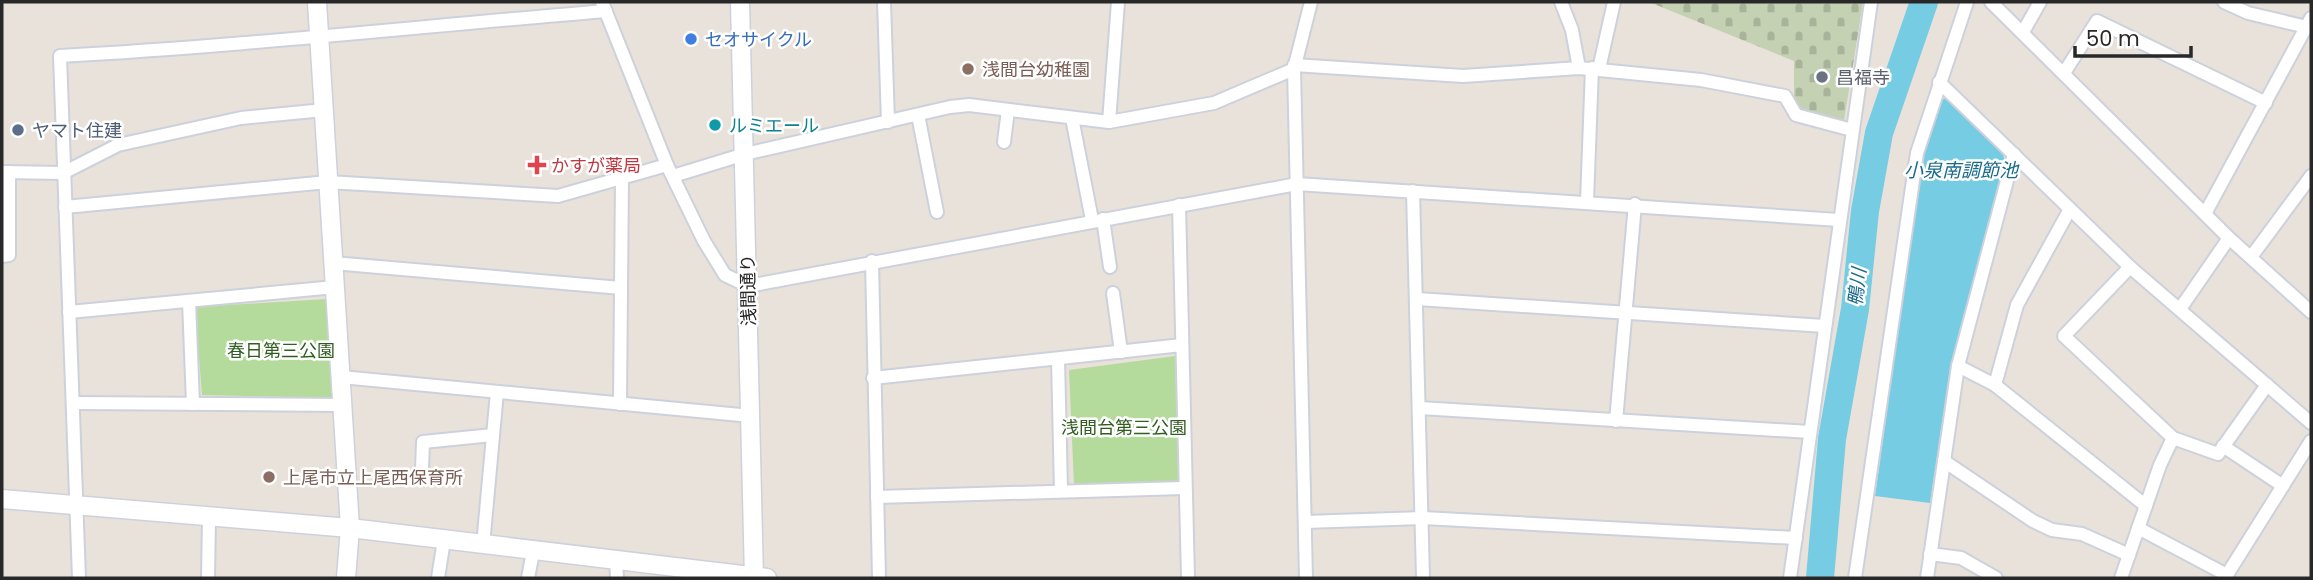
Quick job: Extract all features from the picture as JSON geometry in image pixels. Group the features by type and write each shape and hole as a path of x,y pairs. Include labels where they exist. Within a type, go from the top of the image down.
{"street":[{"path":"317,2 350,528 346,578"},
{"name":"浅間通り","path":"740,2 751,416 759,578"},
{"path":"884,2 888,122"},
{"path":"1110,122 1118,2"},
{"path":"1306,578 1294,67 1311,2"},
{"path":"1561,2 1590,68"},
{"path":"1587,201 1590,68 1614,2"},
{"path":"1790,578 1871,2"},
{"path":"1855,578 1917,153 1967,2"},
{"path":"1991,2 2206,212 2229,238 2311,312"},
{"path":"2023,32 2040,2"},
{"path":"2206,212 2310,24 2248,13 2224,2"},
{"path":"79,578 60,56 192,49 604,6 670,171 704,241 726,275 748,286 1297,184 1635,204 1839,220"},
{"path":"2064,73 2097,21 2266,103"},
{"path":"65,207 328,182 558,196 622,178 670,171 969,105 1110,122 1214,103 1294,67 1464,76 1590,68 1701,80 1785,96 1796,115 1852,130"},
{"path":"1939,82 2130,267 2311,423"},
{"path":"2,256 9,255 5,172 63,173 118,145 240,118 324,110"},
{"path":"1003,142 1008,110"},
{"path":"918,115 937,212"},
{"path":"1072,118 1110,267"},
{"path":"1927,578 1958,366 2014,154"},
{"path":"2251,257 2311,176"},
{"path":"620,404 622,178"},
{"path":"1413,191 1423,578"},
{"path":"1616,421 1635,204"},
{"path":"1179,205 1188,578"},
{"path":"1995,385 2017,305 2070,209"},
{"path":"2180,309 2229,238"},
{"path":"872,261 879,578"},
{"path":"333,263 621,288"},
{"path":"2130,267 2064,336 2173,438 2218,454 2267,384"},
{"path":"69,312 335,287"},
{"path":"1113,293 1121,352"},
{"path":"1417,299 1825,326"},
{"path":"189,301 193,404"},
{"path":"873,378 1182,345"},
{"path":"1058,359 1061,490"},
{"path":"1958,366 1995,385 2146,506"},
{"path":"341,377 751,416"},
{"path":"483,545 497,392"},
{"path":"73,403 342,405"},
{"path":"1420,408 1810,432"},
{"path":"422,468 423,442 493,435"},
{"path":"2121,578 2173,438"},
{"path":"2138,528 2226,577 2311,441"},
{"path":"2223,446 2283,486"},
{"path":"1944,461 2033,521 2052,530 2082,534 2129,555"},
{"path":"877,497 1184,488"},
{"path":"2,499 350,528 759,578"},
{"path":"208,578 209,517"},
{"path":"1305,522 1423,518 1796,538"},
{"path":"438,578 444,540"},
{"path":"528,578 533,552"},
{"path":"1930,554 1961,558 1996,578"},
{"path":"615,559 617,578"}],"green space":[{"name":"昌福寺","path":"1649,2 1863,2 1844,121 1801,111 1794,104 1794,61"},
{"name":"春日第三公園","path":"326,299 332,398 202,395 195,307"},
{"name":"浅間台第三公園","path":"1175,356 1179,484 1074,485 1069,370"}],"water":[{"name":"小泉南調節池","path":"1947,98 2003,154 2005,163 1951,364 1930,503 1875,496 1923,156 1940,100"}],"waterway":[{"name":"鴨川","path":"1820,578 1832,439 1855,309 1865,211 1879,133 1924,2"}],"place":[{"name":"セオサイクル","path":"691,39"},
{"name":"浅間台幼稚園","path":"968,69"},
{"name":"昌福寺","path":"1822,77"},
{"name":"ルミエール","path":"715,125"},
{"name":"ヤマト住建","path":"18,130"},
{"name":"かすが薬局","path":"537,165"},
{"name":"上尾市立上尾西保育所","path":"269,477"}]}
